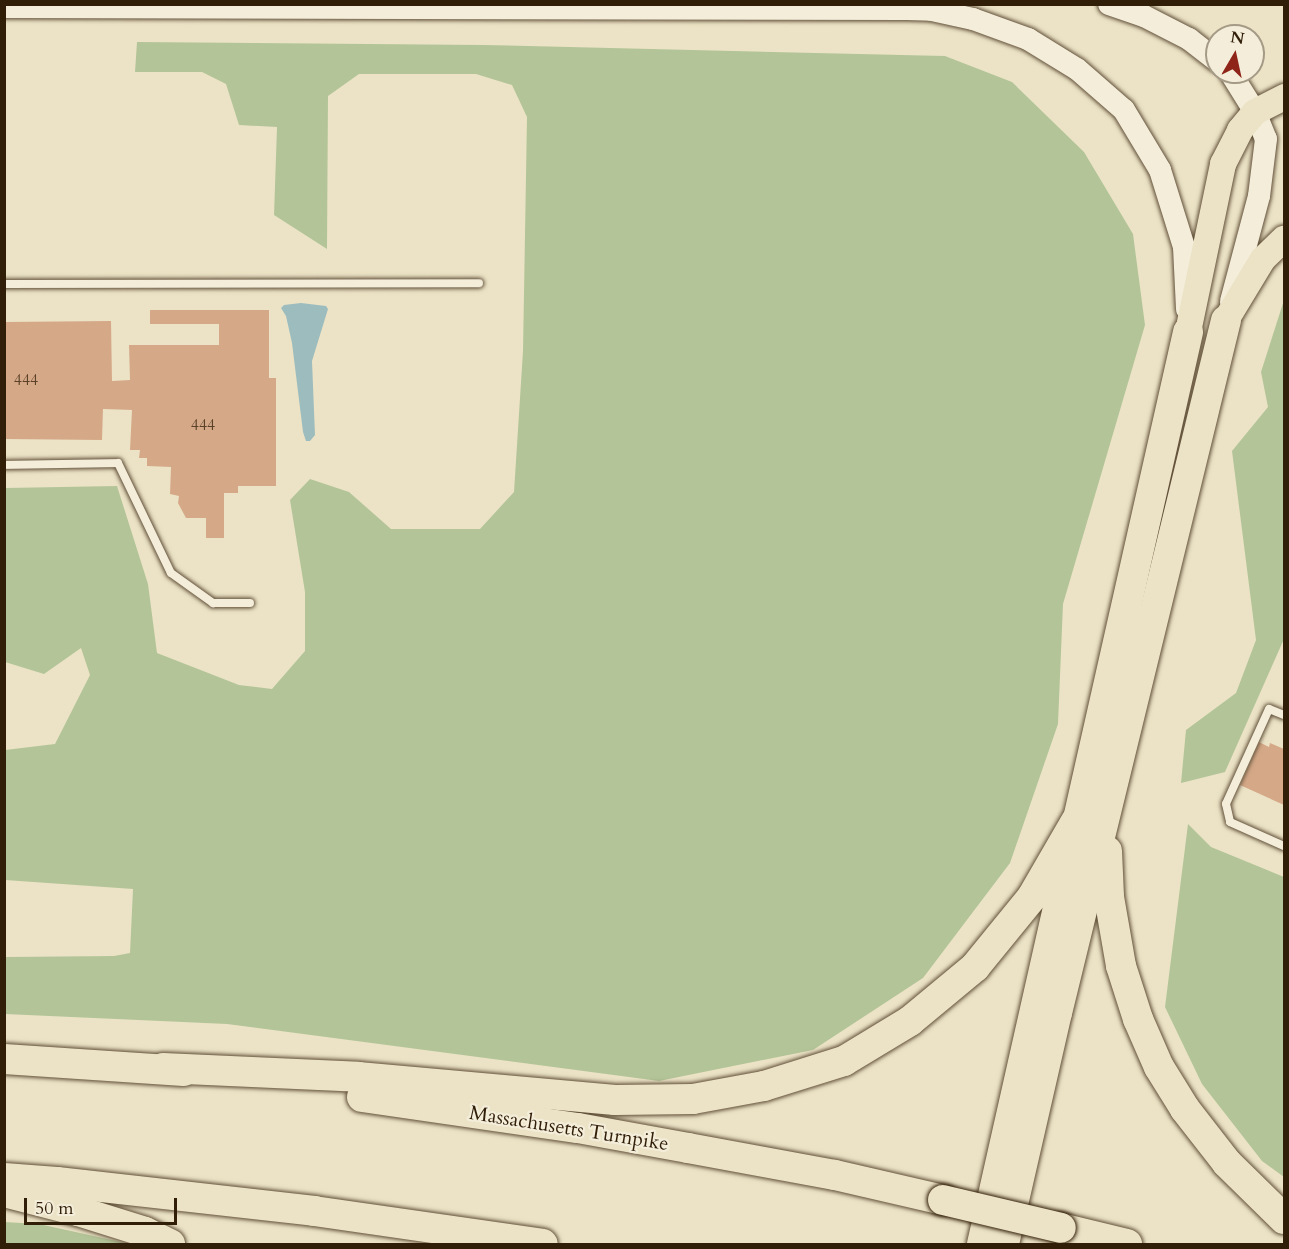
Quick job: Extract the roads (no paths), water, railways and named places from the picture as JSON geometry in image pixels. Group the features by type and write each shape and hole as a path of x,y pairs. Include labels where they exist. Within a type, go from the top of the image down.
{"highway":[{"path":"982,1245 1091,820 1226,320"},
{"path":"1004,1245 1188,332"},
{"path":"163,1068 358,1077 615,1100 693,1099 764,1086 844,1061 910,1021 975,967 1091,820"},
{"path":"1091,820 1121,966 1138,1019 1160,1067 1185,1109 1227,1162 1284,1219"},
{"name":"Massachusetts Turnpike","path":"4,1059 163,1068 578,1128 835,1175 1127,1245"},
{"path":"4,1178 314,1211 543,1245"},
{"path":"4,1192 78,1211 145,1232 170,1245"}],"main road":[{"path":"1109,4 1144,16 1189,39 1205,52"},
{"path":"4,7 907,9 932,10 973,19 1028,39 1077,69 1124,110 1160,170 1184,247 1188,332"},
{"path":"1226,320 1246,249 1264,169 1266,139 1256,112 1238,84"},
{"path":"1188,332 1223,164 1240,130 1256,112 1284,97"},
{"path":"1226,320 1263,259 1284,239"}],"lane":[{"path":"4,284 479,283"},
{"path":"4,465 118,463 171,573 213,603 249,603"},
{"path":"1284,715 1269,708 1226,804 1230,822 1284,846"}],"water":[{"path":"301,303 326,306 328,309 312,361 315,435 310,441 306,441 303,432 292,343 286,316 281,308 284,305"}]}
